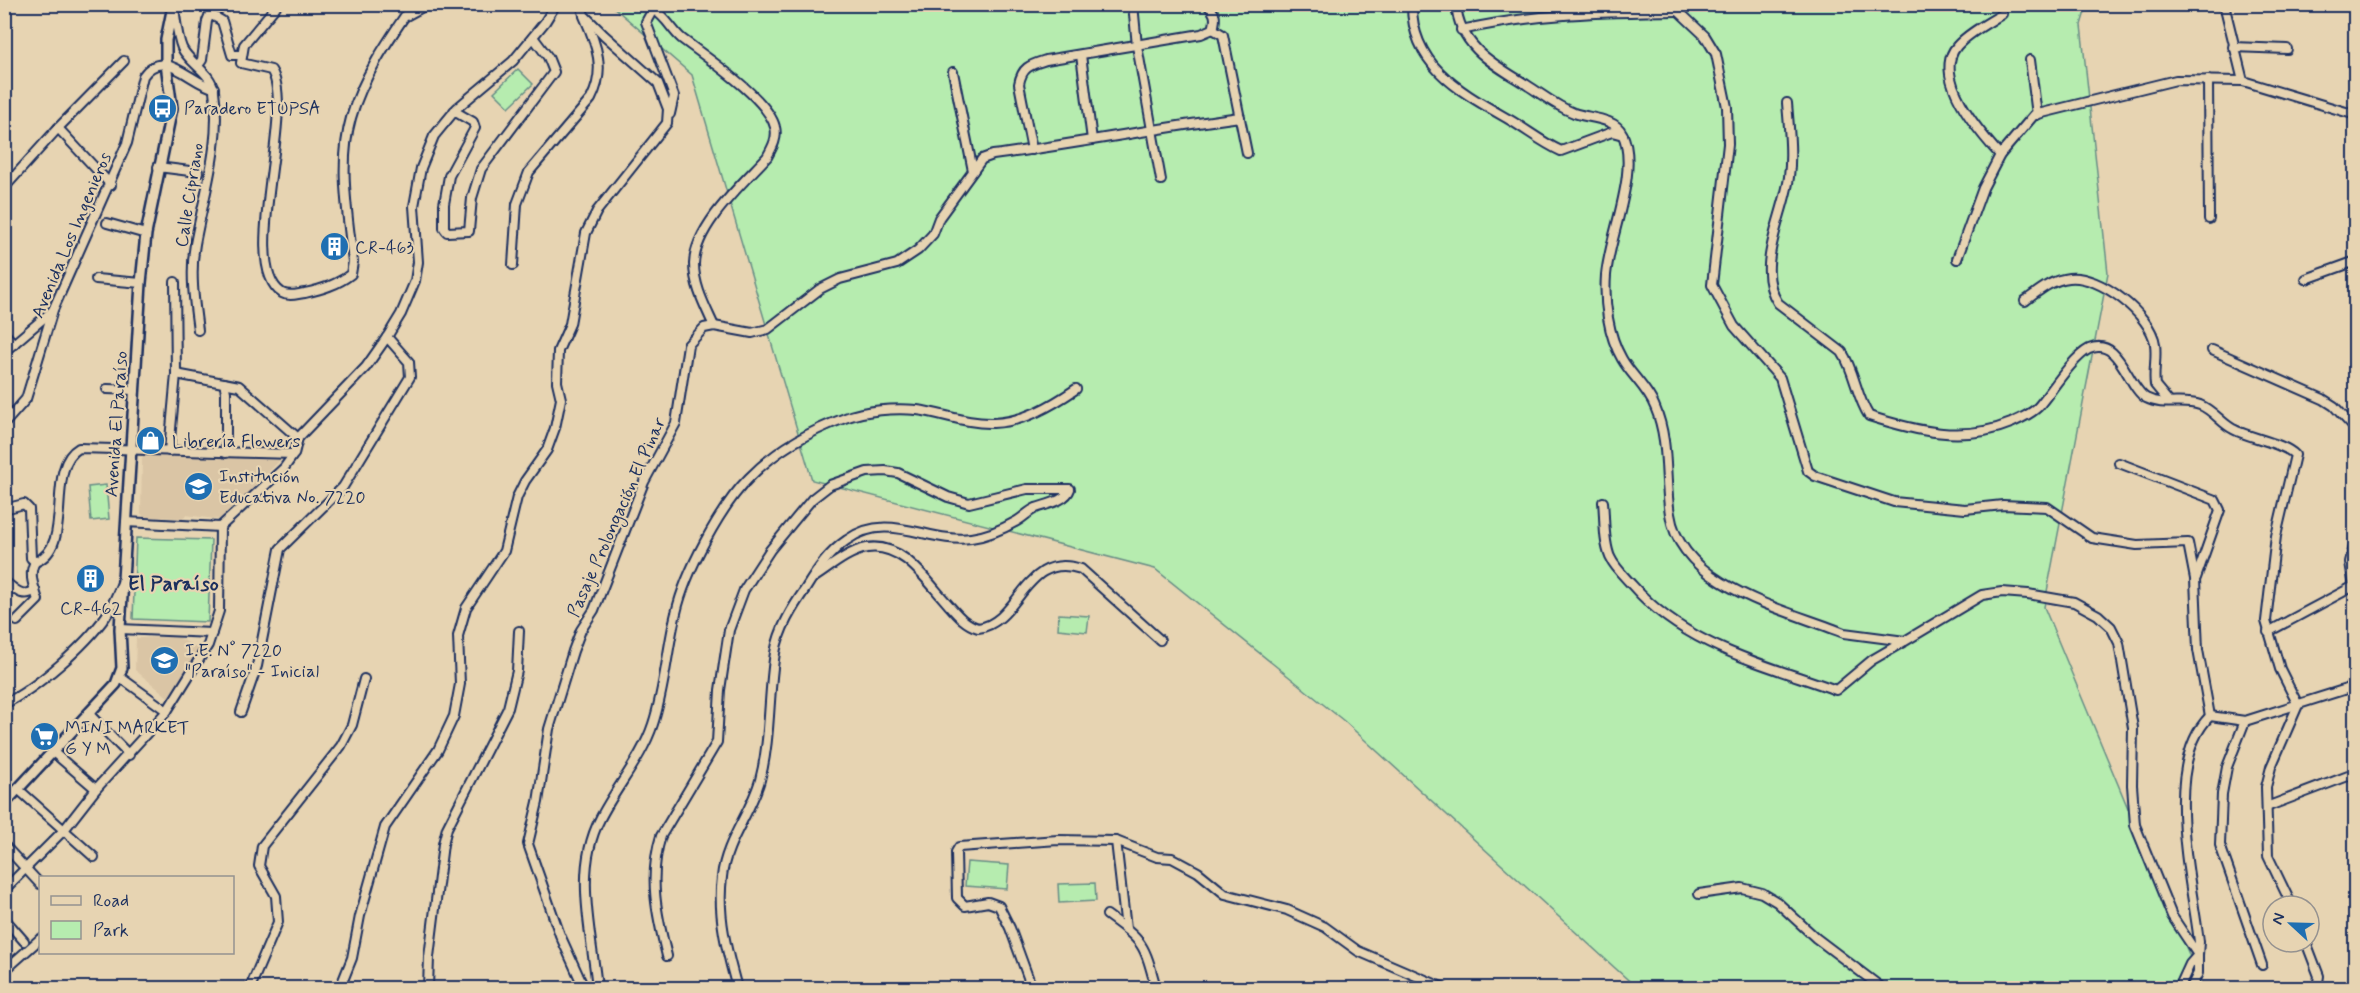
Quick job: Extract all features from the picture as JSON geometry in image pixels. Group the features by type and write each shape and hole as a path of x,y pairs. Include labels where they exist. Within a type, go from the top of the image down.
{"street":[{"path":"198,64 202,60 210,14 214,4"},
{"path":"278,4 244,45 241,63 272,70 277,78 277,118 265,213 268,264 274,284 287,295 340,283 351,274 353,261 345,176 351,119 368,76 413,4"},
{"path":"405,16 428,4"},
{"path":"126,522 220,527 284,468 294,454 298,438 366,367 401,314 415,281 418,262 414,206 421,168 434,136 454,111 513,61 556,4"},
{"path":"513,265 517,204 529,172 591,99 598,86 601,69 581,4"},
{"path":"1133,4 1137,46 1161,180"},
{"path":"1207,4 1216,15 1213,29"},
{"path":"1412,4 1413,24 1423,51 1439,74 1458,91 1561,151 1612,132 1623,135"},
{"path":"1456,4 1461,30 1478,52 1498,69 1574,113 1608,122 1621,130 1626,142 1628,173 1610,242 1606,301 1610,324 1621,357 1653,403 1659,416 1666,447 1670,513 1674,536 1685,554 1702,570 1745,594 1844,633 1905,641"},
{"path":"1671,4 1705,36 1716,54 1728,107 1728,144 1712,285 1734,326 1780,378 1808,471 1815,476 1883,500 1965,509 2034,505 2047,507 2092,538 2137,545 2185,542 2190,545 2195,579 2198,650 2210,716"},
{"path":"2224,4 2243,81"},
{"path":"173,5 183,48 193,62 198,64 214,88"},
{"name":"Avenida El Paraíso","path":"120,676 120,629 141,283 146,234 172,108 166,64 166,40 173,5"},
{"path":"340,988 352,958 360,916 385,827 438,750 454,716 460,684 458,636 466,608 504,551 517,497 525,480 547,450 555,428 561,399 557,382 558,351 570,324 586,233 597,211 667,123 674,96 646,22 651,13 656,11 671,30 738,82 770,116 775,127 775,138 767,157 704,231 694,264 698,290 714,326 752,333 768,329 820,289 840,279 897,264 918,250 933,234 939,218 982,159 993,155 1092,140 1151,128 1240,117"},
{"path":"1461,30 1512,19 1576,12 1680,11"},
{"path":"210,14 222,21 231,54 241,55"},
{"path":"2000,155 1985,139 1956,97 1952,87 1951,58 1958,44 2002,14"},
{"path":"584,15 658,83 668,110 667,123"},
{"path":"1032,150 1018,84 1027,66 1201,34 1213,29"},
{"path":"1213,29 1223,35 1247,153"},
{"path":"454,111 473,122 475,128 449,176 444,197 444,228 447,232 466,233 469,231 472,198 481,169 554,72 548,57 533,37"},
{"path":"2233,47 2287,49"},
{"path":"1080,55 1092,140"},
{"path":"2030,60 2037,115"},
{"path":"4,188 58,128 124,61"},
{"path":"166,64 177,67 191,78 214,88"},
{"name":"Avenida Los Ingenieros","path":"4,424 26,399 53,310 111,185 128,142 143,76 147,70 166,64"},
{"path":"953,72 973,171"},
{"path":"1958,260 1983,188 2000,155 2015,135 2037,115 2176,80 2243,81 2355,115"},
{"path":"2208,80 2209,219"},
{"name":"Calle Cipriano","path":"198,330 192,285 195,245 211,172 214,88"},
{"path":"1787,103 1790,171 1768,264 1772,295 1778,303 1842,352 1848,363 1859,401 1869,416 1911,429 1942,434 1970,433 1999,428 2036,409 2080,357 2091,349 2102,348 2117,355 2138,391 2148,399 2200,405 2234,430 2295,455 2276,536 2266,621 2280,669 2298,705"},
{"path":"58,128 111,185"},
{"path":"158,167 198,172"},
{"path":"106,223 146,234"},
{"path":"2306,279 2355,261"},
{"path":"2025,301 2051,283 2071,278 2098,284 2115,294 2135,310 2151,332 2155,343 2155,385 2170,403"},
{"path":"96,279 141,283"},
{"path":"170,451 176,374 175,282"},
{"path":"4,352 53,310"},
{"name":"Pasaje Prolongación El Pinar","path":"584,988 560,935 532,856 528,835 538,802 549,729 573,651 581,630 594,610 644,482 676,423 688,345 704,328 714,326"},
{"path":"4,333 14,344"},
{"path":"241,712 257,666 280,549 343,487 410,377 409,362 387,337"},
{"path":"2212,350 2323,399 2334,406 2355,430"},
{"path":"176,374 239,386 298,438"},
{"path":"224,383 226,453"},
{"path":"106,389 135,390"},
{"path":"597,988 586,904 587,860 598,821 653,725 676,611 693,566 717,523 748,479 775,454 808,435 846,418 878,411 916,410 993,423 1023,417 1048,408 1076,389"},
{"path":"17,621 35,606 38,600 32,568 35,562 46,555 56,534 60,519 60,481 74,451 79,448 294,454"},
{"path":"2119,463 2218,503 2220,510 2195,579"},
{"path":"666,956 654,908 656,853 661,836 717,742 720,690 729,630 744,590 770,550 812,499 830,485 867,472 885,471 898,473 948,497 969,503 1028,489 1070,489 1068,493 1053,503 1034,509 1001,530 969,539 891,526 868,531 848,539 824,561 811,579 786,618 775,652 764,761 747,814 733,840 722,874 720,908 727,953 737,988"},
{"path":"1603,502 1606,544 1617,568 1639,594 1661,612 1691,633 1730,653 1836,690 1872,660 1982,595 2002,592 2028,594 2074,602 2098,615 2111,627 2119,644 2133,728 2132,785 2135,825 2172,916 2198,955"},
{"path":"4,509 24,504 29,509 29,549 31,558 35,562"},
{"path":"4,890 64,830 96,789 167,711 208,645 219,611 220,527"},
{"path":"2268,632 2355,586 2350,562 2355,538"},
{"path":"811,579 866,548 881,548 898,553 964,622 978,628 997,620 1033,579 1045,571 1072,566 1081,569 1160,640"},
{"path":"4,581 21,594 29,594 35,590"},
{"path":"4,704 42,682 89,634 106,616 123,582"},
{"path":"120,629 212,633"},
{"path":"428,988 429,957 447,828 508,708 517,671 519,631"},
{"path":"4,804 120,676 167,711"},
{"path":"250,988 278,922 276,896 259,866 262,846 341,746 352,725 364,679"},
{"path":"2210,716 2245,721 2355,686"},
{"path":"2286,894 2268,856 2269,806 2266,787 2271,767 2298,705"},
{"path":"88,713 129,754"},
{"path":"2191,988 2198,973 2199,942 2184,832 2184,792 2189,751 2195,733 2210,716"},
{"path":"2245,721 2227,767 2222,794 2220,844 2262,965"},
{"path":"53,752 96,789"},
{"path":"2269,806 2355,773"},
{"path":"18,789 94,857"},
{"path":"1032,988 1010,928 996,904 988,902 965,906 957,898 956,852 959,847 1058,840 1116,841 1157,857 1172,858 1198,872 1224,894 1287,910 1325,927 1359,951 1444,988"},
{"path":"1116,841 1126,929"},
{"path":"4,845 39,883"},
{"path":"1699,894 1742,888 1762,893 1777,902 1816,938 1882,988"},
{"path":"1107,915 1137,937 1144,948 1155,988"},
{"path":"4,918 24,941"},
{"path":"4,971 39,940"},
{"path":"2311,954 2319,976 2319,988"},
{"path":"2179,988 2190,964 2198,955"}],"shaded area":[{"name":"Institución Educativa No. 7220","path":"146,452 284,456 222,520 186,515 184,518 144,517 141,513 142,458"},
{"name":"I.E. N° 7220 \"Paraíso\" - Inicial","path":"178,637 200,650 168,697 135,670 136,638"}],"green space":[{"path":"611,5 2087,5 2081,25 2108,273 2044,607 2203,988 1637,988 1344,721 1155,569 812,480 692,75"},
{"path":"518,69 533,84 509,107 494,92"},
{"path":"106,485 109,519 91,521 88,487"},
{"path":"136,538 211,540 208,622 133,619"},
{"path":"1059,614 1089,616 1087,632 1058,629"},
{"path":"967,862 1009,865 1007,889 965,886"},
{"path":"1095,883 1096,901 1059,903 1058,884"}],"place":[{"name":"Paradero ETUPSA","path":"163,108"},
{"name":"CR-463","path":"334,247"},
{"name":"Librería Flowers","path":"151,441"},
{"name":"Institución Educativa No. 7220","path":"198,486"},
{"name":"CR-462","path":"91,579"},
{"name":"I.E. N° 7220 \"Paraíso\" - Inicial","path":"164,660"},
{"name":"MINI MARKET G Y M","path":"44,737"}],"district":[{"name":"El Paraíso","path":"173,583"}]}
